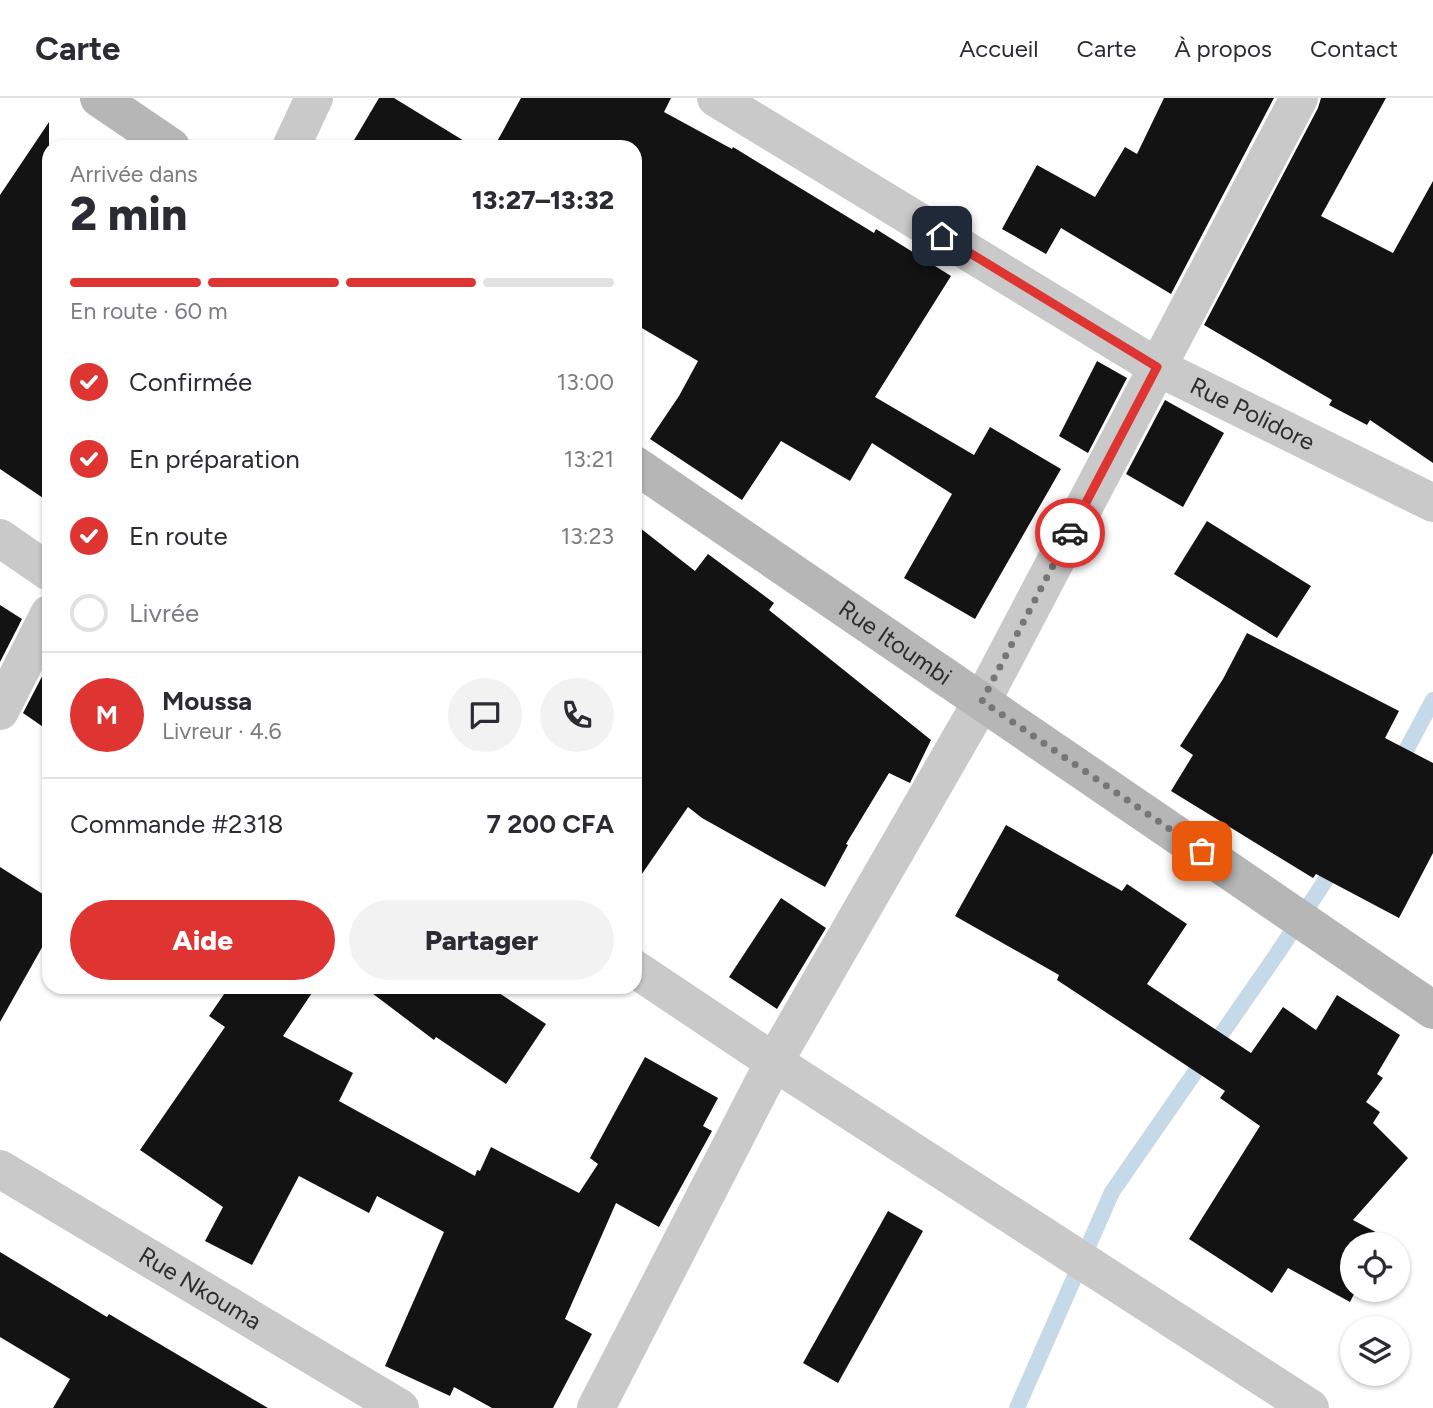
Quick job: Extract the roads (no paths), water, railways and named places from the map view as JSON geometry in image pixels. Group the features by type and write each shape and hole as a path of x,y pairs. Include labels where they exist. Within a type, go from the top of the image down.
{"street":[{"path":"99,98 161,140"},
{"path":"294,140 314,98"},
{"name":"Rue Polidore","path":"716,98 1157,367 1433,503"},
{"path":"596,1408 774,1062 982,701 1298,98"},
{"name":"Rue Itoumbi","path":"642,470 1433,1010"},
{"path":"0,538 42,567"},
{"path":"0,711 42,628"},
{"path":"642,974 1310,1408"},
{"name":"Rue Nkouma","path":"0,1169 400,1408"}],"waterway":[{"path":"1397,767 1433,700"},
{"path":"1017,1408 1112,1192 1337,863"}]}
